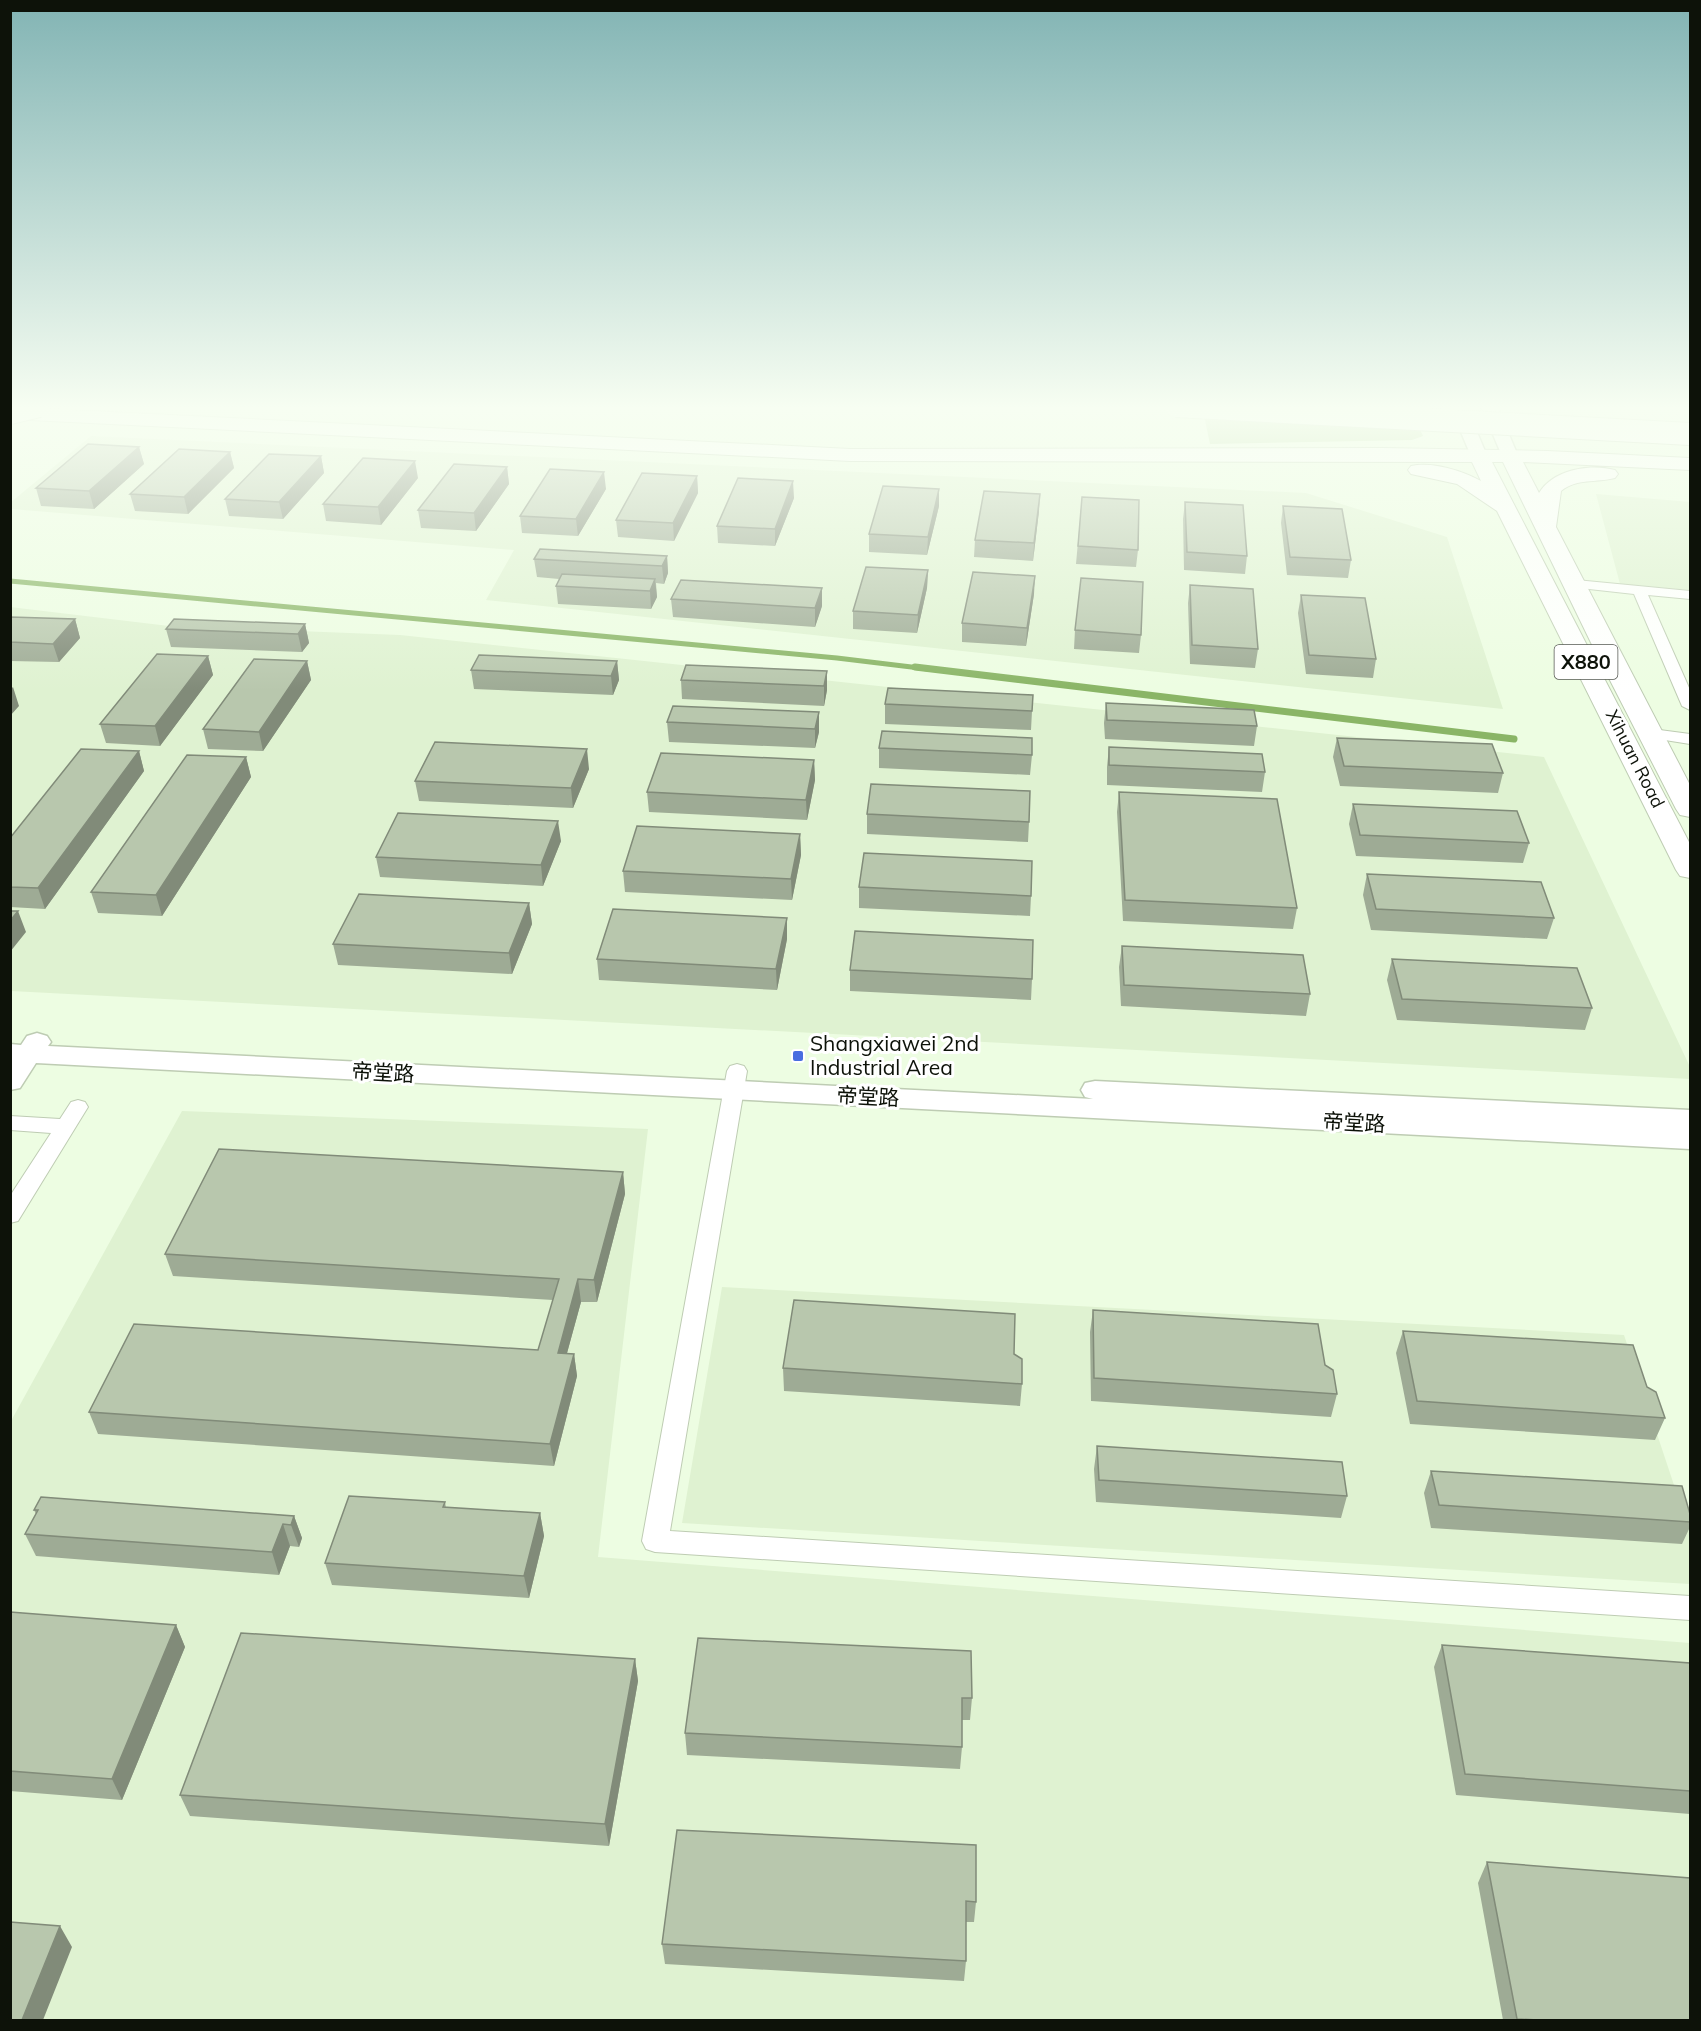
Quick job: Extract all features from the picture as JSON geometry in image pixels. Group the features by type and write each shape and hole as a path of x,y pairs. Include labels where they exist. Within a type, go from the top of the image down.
{"main road":[{"path":"1496,501 1510,513"},
{"name":"Xihuan Road","path":"1504,501 1690,870"},
{"name":"X880","path":"1533,501 1607,651 1690,809"},
{"path":"1546,526 1548,501"}],"street":[{"path":"1576,584 1690,595"},
{"path":"1639,590 1690,706"},
{"path":"1652,734 1690,739"},
{"path":"10,1081 19,1041"},
{"name":"帝堂路","path":"19,1041 735,1081 1690,1139"},
{"path":"735,1081 655,1541 1690,1608"},
{"name":"帝堂路","path":"735,1081 1690,1120"},
{"path":"10,1215 78,1107"},
{"path":"10,1123 66,1127"}],"shaded area":[{"path":"13,501 1331,501 1447,537 1503,709 486,600 514,550 11,509 10,503"},
{"path":"1598,501 1690,502 1690,590 1620,584"},
{"name":"Shangxiawei 2nd Industrial Area","path":"10,607 169,626 400,635 1544,757 1690,1067 1690,1079 11,991"},
{"path":"182,1111 648,1129 598,1557 1690,1643 1690,2020 11,2020 11,1421"},
{"path":"722,1287 1624,1335 1690,1533 1690,1584 682,1523"}],"building":[{"path":"326,501 383,501 378,507 323,504"},
{"path":"425,501 483,501 474,513 418,510"},
{"path":"530,501 587,501 576,519 520,516"},
{"path":"627,501 684,501 673,523 616,520"},
{"path":"728,501 786,501 775,529 717,526"},
{"path":"879,501 936,501 928,537 869,534"},
{"path":"982,501 1039,501 1034,543 975,540"},
{"path":"1082,501 1139,501 1138,550 1078,546"},
{"path":"1185,502 1243,505 1247,556 1187,552"},
{"path":"1283,506 1342,509 1351,560 1290,557"},
{"path":"540,549 667,556 662,566 534,559"},
{"path":"866,567 928,570 918,615 853,611"},
{"path":"973,572 1035,576 1027,628 962,623"},
{"path":"562,574 655,579 650,591 556,586"},
{"path":"1081,578 1143,582 1141,635 1075,630"},
{"path":"681,580 822,588 815,608 671,599"},
{"path":"1190,585 1253,589 1258,649 1192,645"},
{"path":"1301,595 1365,598 1376,659 1309,655"},
{"path":"10,617 75,619 53,644 10,642"},
{"path":"174,619 305,624 298,634 166,629"},
{"path":"157,654 208,656 155,726 100,724"},
{"path":"479,655 617,661 611,676 471,670"},
{"path":"254,659 307,661 259,732 203,729"},
{"path":"686,665 827,671 824,686 681,680"},
{"path":"888,688 1033,695 1032,711 885,704"},
{"path":"1106,703 1254,710 1257,726 1107,720"},
{"path":"673,706 819,712 815,729 667,722"},
{"path":"882,731 1032,738 1032,755 879,748"},
{"path":"1337,738 1492,744 1503,773 1344,766"},
{"path":"435,742 587,749 571,788 415,781"},
{"path":"1109,747 1262,754 1265,772 1109,765"},
{"path":"81,749 139,751 38,888 10,887 10,838"},
{"path":"661,753 814,760 806,800 647,792"},
{"path":"187,755 246,757 156,895 91,892"},
{"path":"871,784 1030,791 1029,822 867,814"},
{"path":"1119,792 1277,799 1297,908 1125,900"},
{"path":"1353,804 1517,811 1529,843 1360,835"},
{"path":"398,813 558,821 541,865 376,857"},
{"path":"637,826 800,834 791,879 623,871"},
{"path":"864,853 1032,861 1031,896 859,887"},
{"path":"1367,874 1541,882 1554,918 1376,909"},
{"path":"359,894 529,903 509,953 333,944"},
{"path":"613,909 787,918 776,969 597,959"},
{"path":"10,911 18,911 10,921"},
{"path":"855,931 1033,940 1032,979 850,970"},
{"path":"1122,946 1303,955 1310,994 1124,985"},
{"path":"1392,959 1577,968 1592,1008 1402,999"},
{"path":"219,1149 623,1172 594,1280 578,1279 558,1353 574,1354 550,1444 89,1412 134,1324 538,1350 559,1279 165,1254"},
{"path":"794,1300 1015,1314 1014,1354 1022,1359 1022,1384 783,1368"},
{"path":"1093,1310 1318,1324 1325,1365 1333,1370 1337,1394 1094,1378"},
{"path":"1403,1331 1633,1345 1647,1387 1656,1392 1665,1418 1417,1401"},
{"path":"1097,1446 1342,1462 1347,1496 1099,1480"},
{"path":"1431,1471 1682,1486 1690,1522 1439,1505"},
{"path":"349,1496 445,1502 443,1507 540,1513 524,1576 325,1563"},
{"path":"41,1497 294,1516 291,1525 283,1524 272,1552 25,1534 38,1510 34,1510"},
{"path":"10,1612 176,1625 112,1779 10,1771"},
{"path":"241,1633 635,1659 605,1824 180,1795"},
{"path":"698,1638 971,1651 972,1698 962,1698 962,1747 685,1733"},
{"path":"1442,1645 1690,1663 1690,1791 1465,1774"},
{"path":"677,1830 976,1845 976,1902 966,1901 966,1961 662,1944"},
{"path":"1487,1862 1690,1878 1690,2020 1517,2019"},
{"path":"10,1922 60,1926 22,2020 10,2020"}],"waterway":[{"path":"10,581 837,658 928,669"},
{"path":"915,667 1514,739"}],"place":[{"name":"Shangxiawei 2nd Industrial Area","path":"798,1056"}]}
